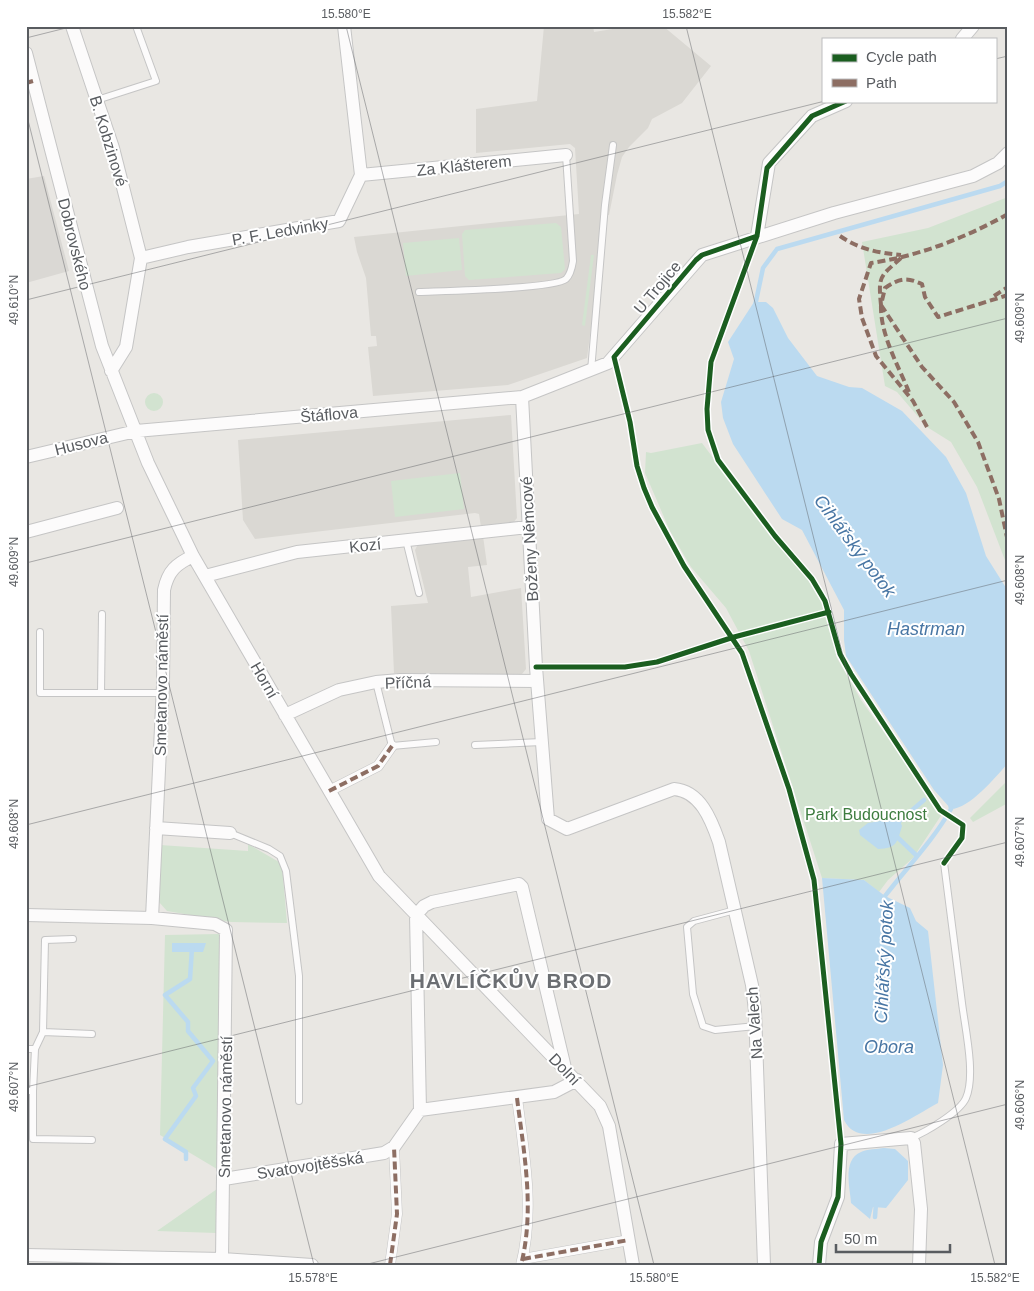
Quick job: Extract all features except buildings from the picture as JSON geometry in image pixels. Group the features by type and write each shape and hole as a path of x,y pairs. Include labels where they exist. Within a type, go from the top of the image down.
{"street":[{"name":"B. Kobzinové","path":"72,26 113,148 141,258"},
{"path":"344,26 361,175"},
{"path":"963,38 973,26"},
{"name":"Dobrovského","path":"26,53 92,311 111,371 136,431"},
{"path":"757,236 769,163 812,116 844,102"},
{"name":"U Trojice","path":"522,397 608,364 702,255 757,236 973,176 998,163 1008,153"},
{"name":"Za Klášterem","path":"361,175 566,155"},
{"name":"P. F. Ledvinky","path":"141,258 188,247 333,223 343,216 361,175"},
{"path":"111,371 126,347 141,258"},
{"name":"Štáflova","path":"136,431 522,397"},
{"name":"Boženy Němcové","path":"522,397 537,681 548,819 566,830 662,792 674,789 690,793"},
{"name":"Husova","path":"26,457 136,431"},
{"name":"Horní","path":"136,431 148,463 193,556 379,876 416,915"},
{"path":"26,532 117,508"},
{"name":"Kozí","path":"205,576 297,552 528,527"},
{"name":"Smetanovo náměstí","path":"193,556 172,569 164,590 163,693 152,918 216,924 226,930 222,1259"},
{"name":"Příčná","path":"285,715 339,690 376,682 537,681"},
{"path":"329,791 378,766 392,746"},
{"name":"Na Valech","path":"690,793 702,805 715,831 752,985 756,1026 764,1265"},
{"path":"156,828 230,833"},
{"path":"390,1265 397,1214 394,1147 420,1110 416,915 424,906 432,902 519,884 522,887 565,1068"},
{"path":"26,915 152,918"},
{"name":"Dolní","path":"416,915 600,1106 605,1115 633,1265"},
{"path":"420,1110 554,1092 577,1080"},
{"path":"517,1098 528,1192 528,1230 522,1262 629,1240"},
{"path":"819,1265 821,1242 838,1197 841,1144 911,1138 914,1143 921,1209 919,1265"},
{"name":"Svatovojtěšská","path":"224,1179 384,1153 394,1147"},
{"path":"26,1255 84,1261 222,1259 312,1265"}],"lane":[{"path":"98,100 156,81 136,26"},
{"path":"591,372 605,205 613,145"},
{"path":"419,292 559,283 567,278 573,261 566,155"},
{"path":"406,540 419,592"},
{"path":"101,693 102,614"},
{"path":"40,632 40,693 163,693"},
{"path":"376,682 392,746 436,742"},
{"path":"475,745 542,742"},
{"path":"230,833 269,849 280,856 286,871 299,976 299,1101"},
{"path":"911,1138 950,1115 966,1099 968,1087 967,1047 944,863"},
{"path":"735,910 694,921 686,927 693,994 703,1026 715,1030 756,1026"},
{"path":"73,940 45,940 43,1032 35,1049 30,1091 33,1139 92,1140"},
{"path":"43,1032 92,1034"},
{"path":"26,1049 35,1049"}],"shaded area":[{"path":"544,26 593,26 594,32 631,26 663,26 711,66 682,103 652,119 648,128 622,157 609,215 601,215 587,358 508,385 373,396 368,347 377,346 376,336 371,336 366,278 354,237 579,214 575,148 570,144 476,153 476,109 537,101"},
{"path":"44,176 69,271 26,283 26,179"},
{"path":"511,415 517,518 512,524 481,527 479,514 475,513 255,539 243,520 238,440"},
{"path":"483,536 487,565 468,567 471,597 521,588 526,669 522,674 498,675 394,673 391,606 428,603 415,550 418,544"}],"green space":[{"path":"1008,197 1008,568 977,487 951,442 927,427 897,392 885,386 862,242 928,228"},
{"path":"556,223 561,227 565,269 561,273 469,280 465,276 462,234 465,230"},
{"path":"459,238 462,270 406,276 403,243"},
{"path":"591,255 594,255 585,326 582,325"},
{"path":"154,393 160,396 163,402 160,408 154,411 148,408 145,402 148,396"},
{"name":"Park Budoucnost","path":"702,443 769,533 810,579 822,599 837,658 861,700 942,814 913,858 888,880 879,892 864,880 822,878 749,651 726,608 691,567 670,531 645,473 646,452 651,453"},
{"path":"460,473 464,509 395,517 391,481"},
{"name":"Park Budoucnost","path":"1008,780 1008,803 973,822 970,818"},
{"path":"248,844 282,865 287,923 231,922 167,911 159,902 160,845 248,851"},
{"path":"219,934 221,939 217,1169 160,1135 165,935"},
{"path":"217,1189 216,1233 157,1231"}],"water":[{"name":"Hastrman","path":"754,302 766,302 773,308 788,338 817,376 849,387 862,388 902,411 946,457 966,493 986,556 1008,591 1008,763 982,791 958,808 951,809 934,790 846,656 844,610 802,530 782,519 733,444 723,418 721,402 734,359 728,342"},
{"path":"893,819 900,821 902,826 893,846 878,849 860,835 859,830 868,823"},
{"name":"Obora","path":"822,878 864,880 885,896 910,908 916,921 928,931 943,1065 938,1103 903,1123 875,1133 863,1134 852,1130 844,1120"},
{"path":"172,943 206,943 203,952 172,952"},
{"path":"884,1148 895,1149 908,1161 908,1180 886,1208 873,1207 870,1219 851,1203 849,1167 855,1156 861,1152"}],"waterway":[{"name":"Cihlářský potok","path":"755,306 763,268 777,249 1000,186 1008,181"},
{"path":"896,824 924,800"},
{"name":"Cihlářský potok","path":"885,900 885,896 944,821 951,809 950,803"},
{"path":"894,834 917,856"},
{"path":"186,1159 186,1152 165,1139 196,1096 193,1088 213,1061 188,1031 188,1022 165,995 190,979 192,948"},
{"name":"Cihlářský potok","path":"875,1217 876,1203"}],"marked path":[{"path":"26,83 33,81"},
{"path":"927,427 913,401 876,356 862,318 859,299 871,263 907,256 941,245 975,231 1008,214"},
{"path":"840,236 869,250 901,255"},
{"path":"901,258 882,277 880,282 881,305 885,288 903,280 912,280 922,284 925,297 938,317 1008,295"},
{"path":"994,296 1008,287"},
{"path":"881,305 922,367 954,402 978,442 999,499 1008,542"},
{"path":"881,305 883,327 909,392"},
{"path":"329,791 378,766 392,746"},
{"path":"517,1098 528,1202 525,1244 521,1265"},
{"path":"390,1265 397,1214 394,1147"},
{"path":"523,1259 629,1240"}],"cycle path":[{"path":"844,102 812,116 767,168 757,236 711,362 707,409 708,430 718,460 775,536 812,579 825,601 840,654 851,674 940,810 963,825 962,838 944,863"},
{"path":"757,236 702,255 696,260 614,357 630,422 637,466 644,488 652,507 684,566 742,653 789,789 814,880 841,1144 838,1197 821,1242 819,1265"},
{"path":"536,667 625,667 657,662 734,637 829,612"}],"district":[{"name":"HAVLÍČKŮV BROD","path":"511,981"}]}
